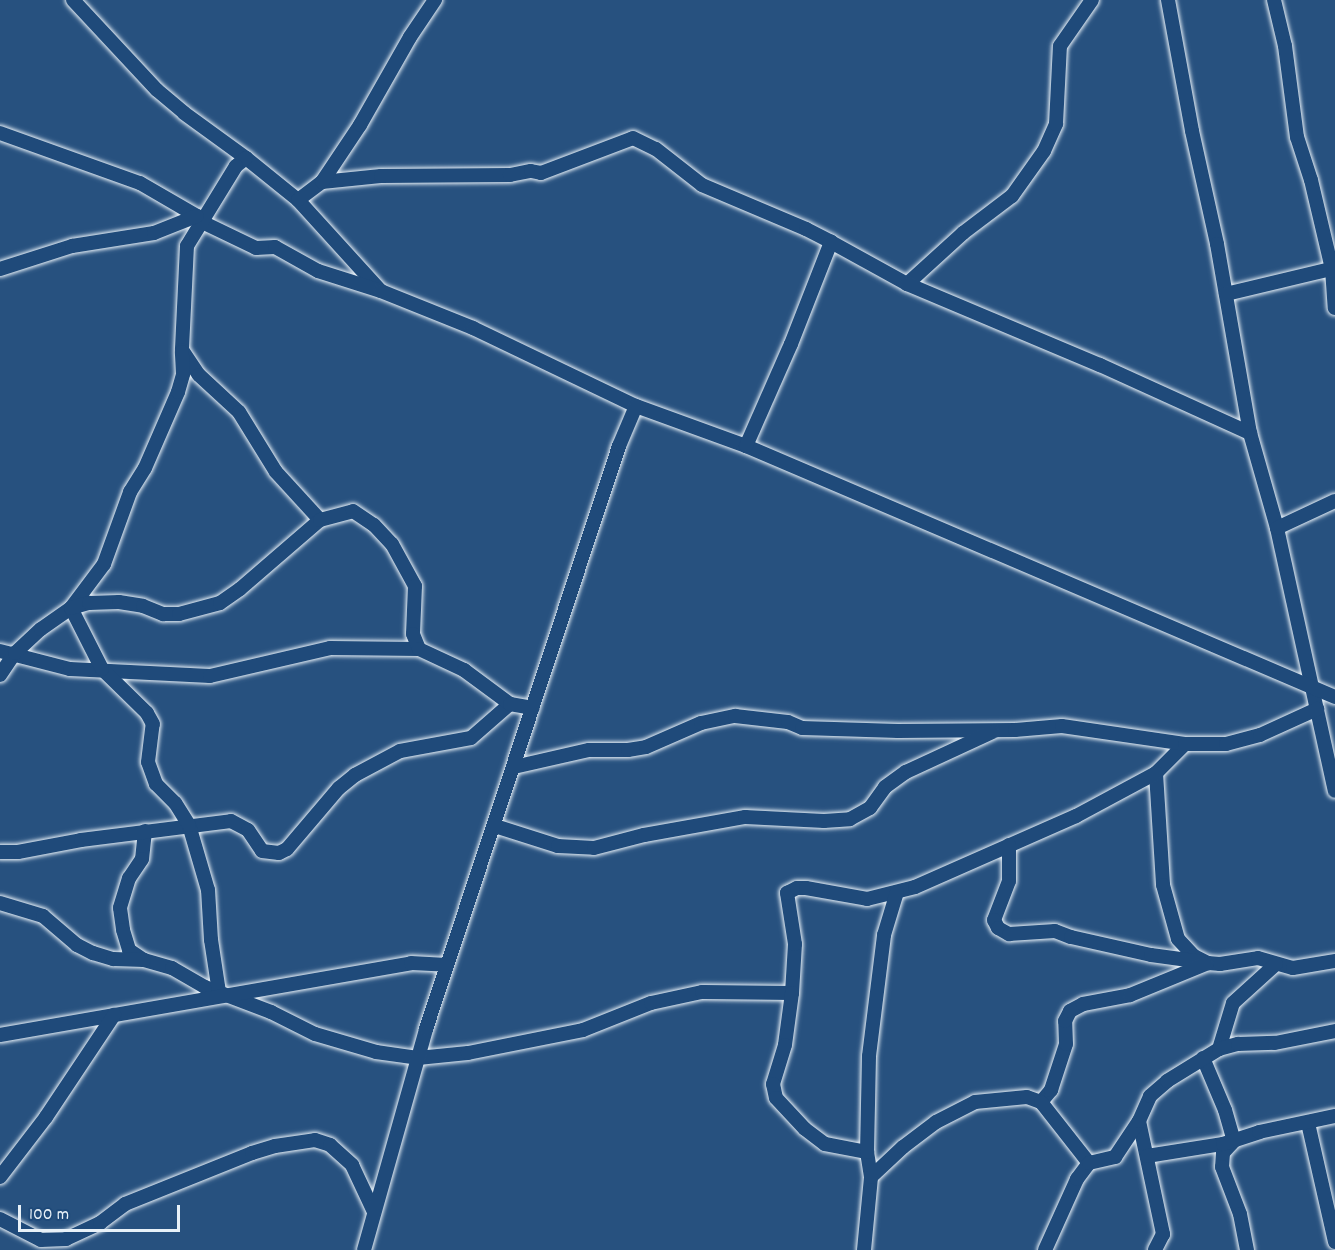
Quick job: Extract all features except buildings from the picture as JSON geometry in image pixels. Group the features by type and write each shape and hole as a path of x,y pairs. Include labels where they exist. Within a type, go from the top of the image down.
{"street":[{"path":"73,0 157,90 298,201 381,291"},
{"path":"298,201 322,182 360,125 410,37 435,0"},
{"path":"906,284 963,233 1012,196 1044,151 1056,124 1060,46 1092,0"},
{"path":"1168,0 1226,294 1250,433 1277,528 1335,791"},
{"path":"1274,0 1285,46 1297,137 1334,268 1335,308"},
{"path":"0,134 140,183 199,219 256,248 275,247 318,271 381,291 519,348 636,406 746,446 1335,697"},
{"path":"322,182 381,176 510,175 531,171 541,173 633,138 656,149 702,185 806,229 906,284 1100,365 1250,433"},
{"path":"0,675 15,654 70,608 104,564 114,542 130,492 145,468 178,392 183,374 187,246 199,219 236,166 246,158"},
{"path":"0,269 72,246 154,232 199,219"},
{"path":"746,446 791,344 831,242"},
{"path":"1226,294 1334,268"},
{"path":"182,350 199,375 239,412 276,472 320,520"},
{"path":"364,1250 418,1058 447,965 495,826 619,446 636,406"},
{"path":"1277,528 1335,501"},
{"path":"70,608 89,603 119,602 143,606 163,614 179,614 220,603 320,520 353,511 374,525 392,544 415,586 413,634 419,649"},
{"path":"70,608 102,669 150,719 154,734 147,754 148,762 156,784 175,803 189,825 208,890 211,940 225,994"},
{"path":"0,651 70,669 210,676 330,648 419,649 464,670 510,704 534,708"},
{"path":"0,852 18,852 145,831 231,821 248,830 262,851 279,853 286,849 339,788 355,775 400,751 471,738 510,704"},
{"path":"514,767 590,750 628,750 646,747 701,723 735,716 788,722 802,728 898,731 997,730 1062,726 1185,744 1226,744 1260,735 1317,709"},
{"path":"495,826 558,846 594,848 644,835 745,816 825,821 850,819 870,808 885,786 906,772 997,730"},
{"path":"867,1152 825,1144 805,1128 776,1098 773,1084 785,1045 792,993 795,944 788,893 797,888 806,888 867,899 915,887 1076,816 1156,773 1185,744"},
{"path":"1156,773 1166,901 1178,939 1194,956 1208,963"},
{"path":"144,960 129,950 120,908 129,878 142,859 145,831"},
{"path":"1009,845 1009,880 994,920 998,928 1009,934 1056,931 1071,937 1151,955 1220,964 1258,958 1293,968 1335,961"},
{"path":"864,1250 871,1177 867,1152 869,1056 884,935 897,892"},
{"path":"0,903 43,916 77,945 93,953 113,959 144,960 172,968 315,1034 376,1052 418,1058 468,1053 583,1030 651,1003 702,992 792,993"},
{"path":"0,1035 411,963 447,965"},
{"path":"1041,1102 1051,1090 1066,1044 1065,1021 1070,1011 1083,1004 1130,994 1208,963"},
{"path":"1219,1049 1233,1003 1276,964"},
{"path":"0,1176 46,1117 114,1015"},
{"path":"1045,1250 1077,1179 1089,1163 1115,1157 1139,1121 1150,1096 1167,1081 1219,1049 1238,1044 1275,1043 1335,1031"},
{"path":"1203,1058 1225,1110 1234,1141"},
{"path":"871,1177 903,1147 936,1122 975,1102 1027,1097 1041,1102 1089,1163"},
{"path":"1147,1156 1234,1141 1335,1116"},
{"path":"1139,1121 1163,1234 1155,1250"},
{"path":"1308,1123 1335,1242"},
{"path":"0,1219 41,1240 66,1239 100,1223 125,1204 252,1153 275,1146 315,1140 330,1145 352,1165 374,1212"},
{"path":"1234,1141 1223,1153 1222,1167 1240,1214 1247,1250"}]}
